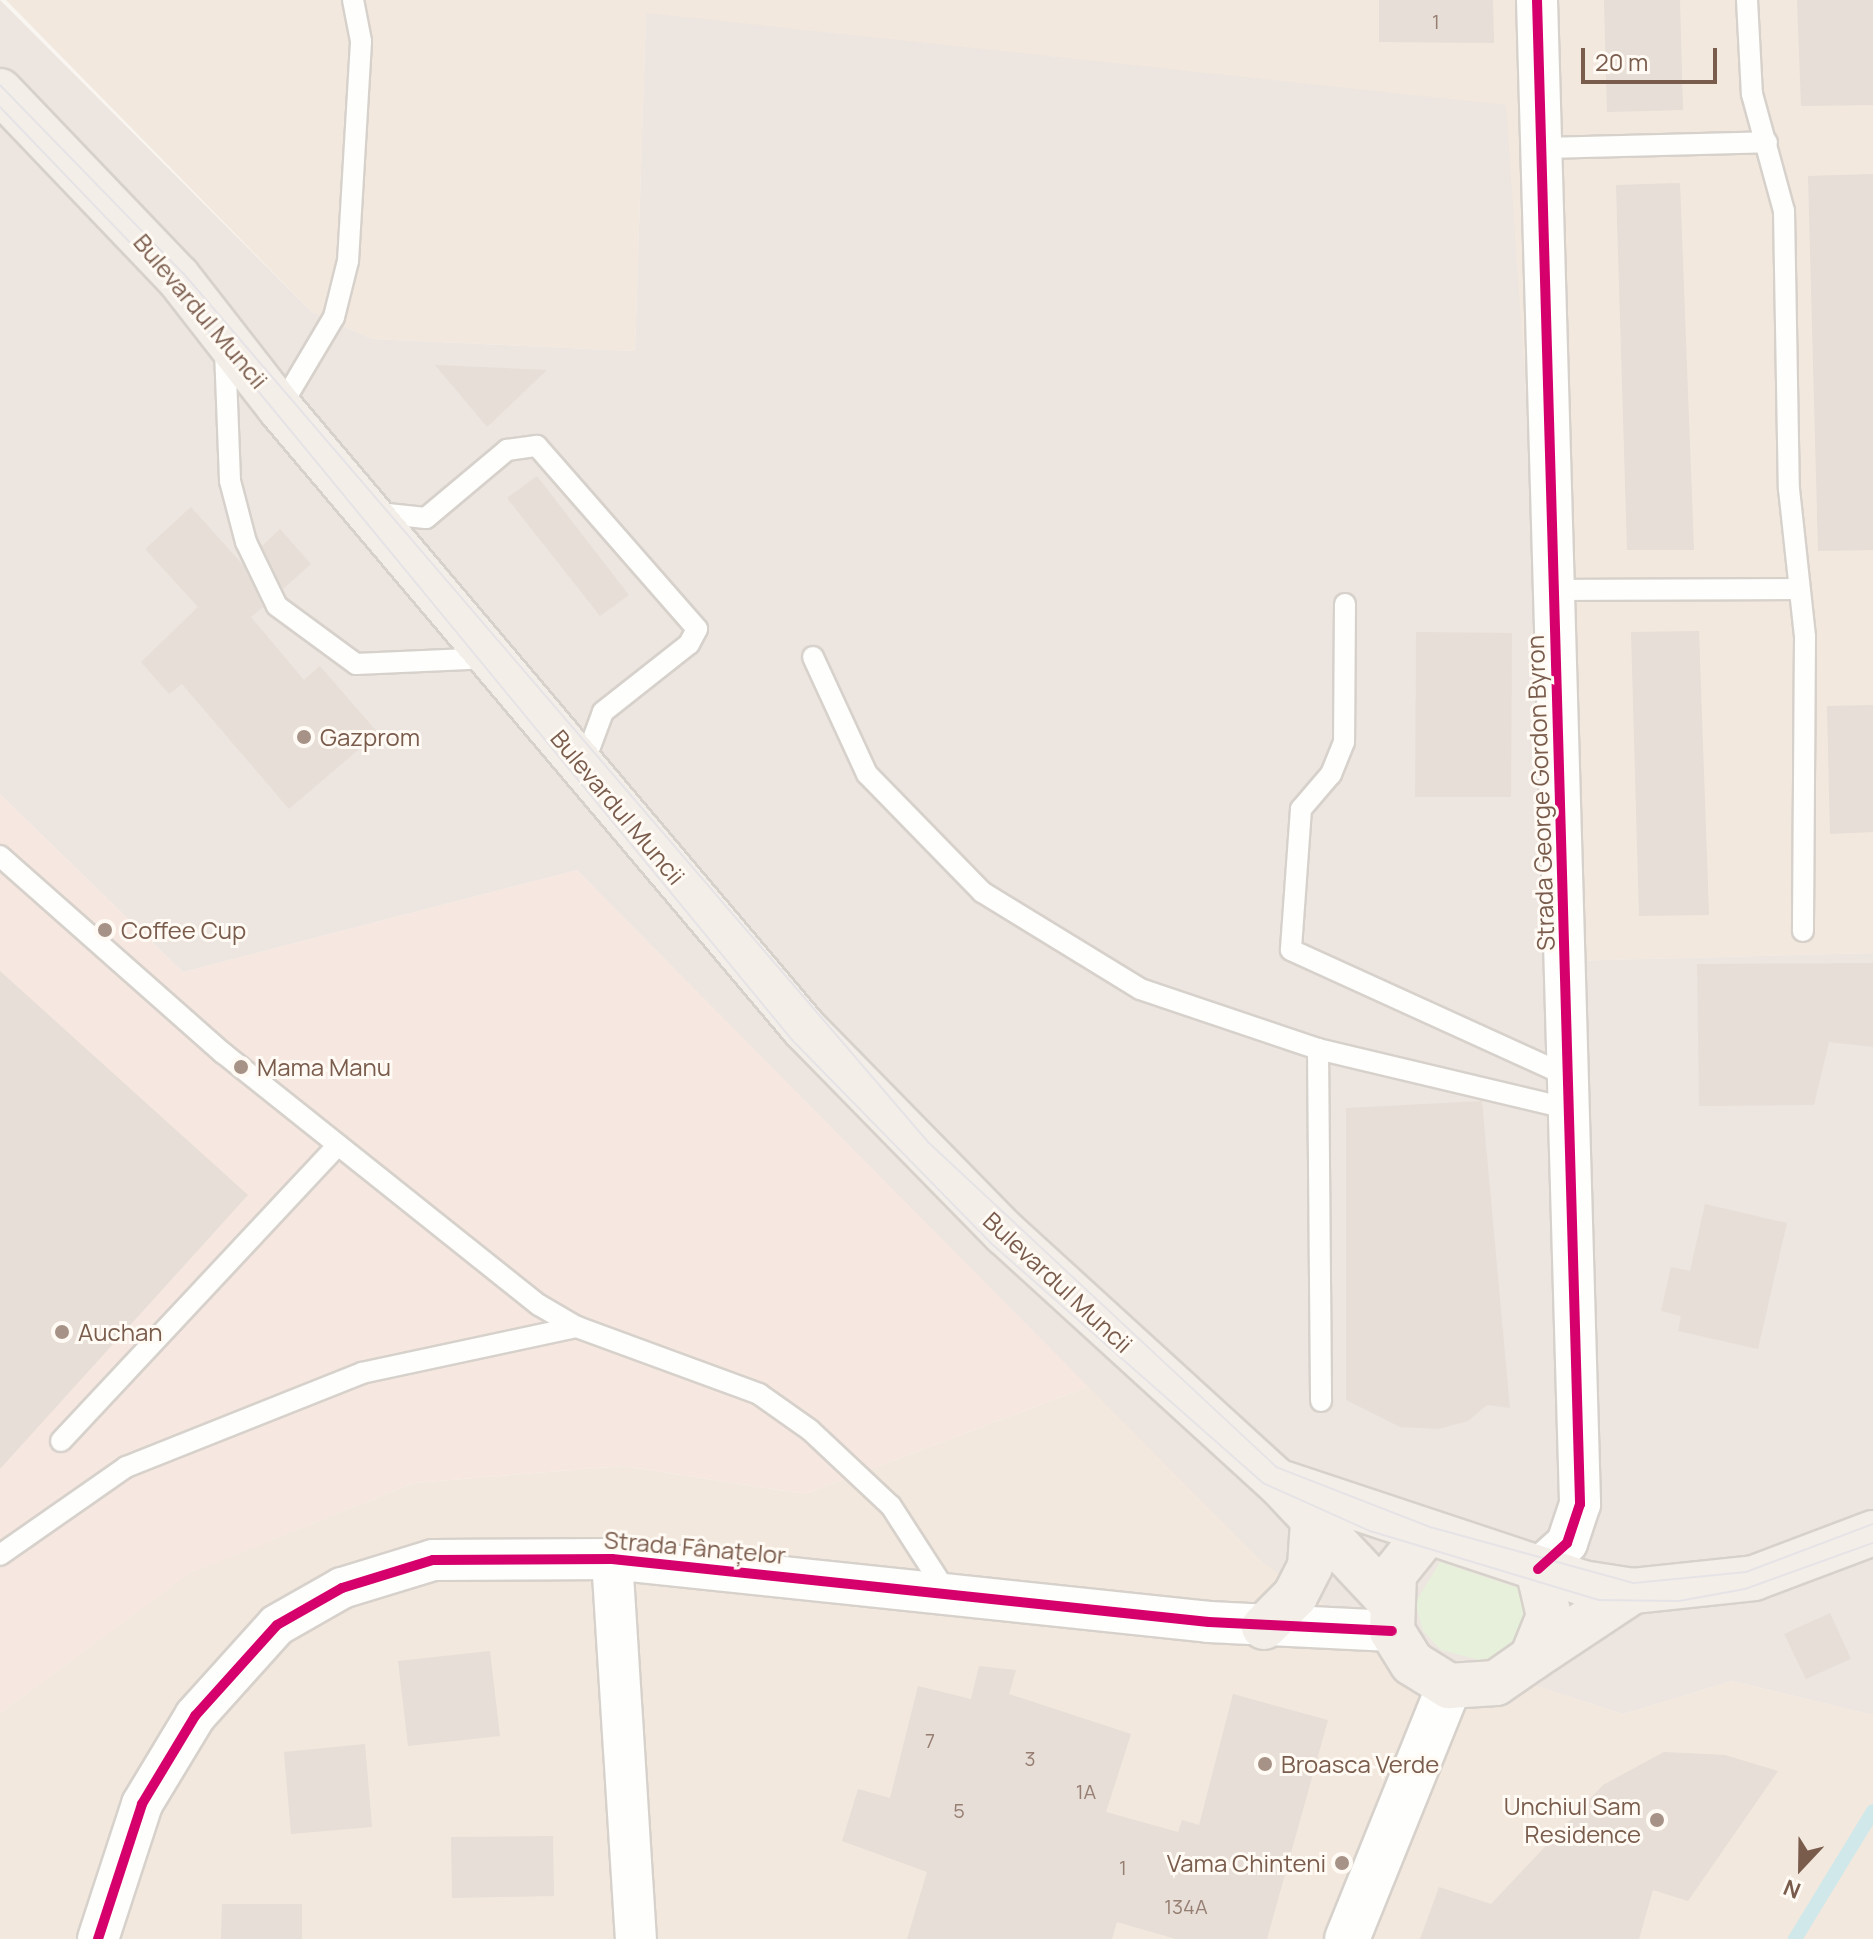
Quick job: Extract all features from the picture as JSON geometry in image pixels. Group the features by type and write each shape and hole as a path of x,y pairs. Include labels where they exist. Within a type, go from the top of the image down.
{"main road":[{"name":"Bulevardul Muncii","path":"0,91 178,277 280,408 804,1028 921,1150 1279,1483 1390,1615"},
{"name":"Bulevardul Muncii","path":"1279,1483 1426,1534"},
{"path":"1264,1627 1295,1596 1310,1566 1313,1522"},
{"path":"1633,1591 1496,1683 1449,1686 1412,1663 1390,1615 1400,1560 1426,1534 1538,1569 1633,1591 1754,1578 1873,1533"},
{"path":"1532,1658 1549,1616 1538,1569"},
{"path":"1347,1939 1449,1686"}],"street":[{"name":"Strada George Gordon Byron","path":"1537,0 1545,148 1580,1504 1567,1543 1538,1569"},
{"name":"Strada Fânațelor","path":"612,1559 636,1939"},
{"name":"Strada Fânațelor","path":"98,1939 107,1893 142,1804 195,1716 277,1625 342,1588 433,1560 612,1559 1264,1627 1390,1615"}],"lane":[{"path":"280,408 334,317 348,261 361,41 353,0"},
{"path":"1747,0 1752,94 1784,211 1798,589 1805,637 1803,931"},
{"path":"1545,148 1767,142"},
{"path":"228,341 230,481 246,542 277,606 356,664 491,658"},
{"path":"365,509 426,518 507,450 537,446 697,629 689,644 603,712 584,767"},
{"path":"1555,590 1798,589"},
{"path":"1345,604 1344,742 1331,774 1301,809 1291,950 1569,1093"},
{"path":"813,657 867,774 982,892 1140,989 1318,1049 1569,1093"},
{"path":"0,856 338,1145 577,1327 725,1379 810,1430 891,1506 947,1593"},
{"path":"1318,1049 1321,1401"},
{"path":"61,1441 338,1145"},
{"path":"0,1555 126,1467 362,1373 577,1327"}],"shaded area":[{"path":"0,0 312,312 372,339 635,351 646,13 1506,105 1565,961 1873,953 1873,1715 1732,1681 1623,1714 1496,1673 1412,1663 1262,1562 577,870 183,972 0,794"},
{"path":"6,0 1873,0 1873,953 1565,961 646,14 635,351 372,339 312,312"},
{"path":"0,794 183,972 577,870 1090,1386 805,1494 623,1466 414,1483 190,1573 0,1713"},
{"path":"1090,1386 1262,1562 1496,1673 1623,1714 1732,1681 1873,1715 1873,1939 0,1939 0,1713 189,1573 414,1483 623,1466 805,1494"}],"green space":[{"path":"1440,1562 1521,1589 1529,1611 1523,1634 1504,1655 1479,1660 1441,1650 1423,1631 1415,1603"}],"building":[{"path":"1379,0 1493,0 1494,43 1379,42"},
{"path":"1604,0 1680,0 1683,110 1607,112"},
{"path":"1797,0 1873,0 1873,105 1801,106"},
{"path":"1873,174 1873,550 1818,551 1808,176"},
{"path":"1680,183 1694,550 1627,550 1616,185"},
{"path":"435,365 547,370 487,427"},
{"path":"537,476 629,595 600,616 507,498"},
{"path":"191,507 243,565 263,607 251,617 304,680 320,666 378,733 289,809 182,684 169,694 141,662 198,607 145,549"},
{"path":"280,529 311,564 283,589 262,546"},
{"path":"1699,631 1709,915 1639,916 1631,632"},
{"path":"1416,632 1512,633 1511,797 1415,797"},
{"path":"1873,705 1873,832 1830,834 1827,706"},
{"path":"1873,963 1873,1047 1829,1042 1814,1105 1699,1106 1697,964"},
{"name":"Auchan","path":"0,971 248,1195 0,1469"},
{"path":"1482,1101 1510,1408 1487,1405 1468,1421 1438,1429 1400,1427 1346,1400 1346,1108"},
{"path":"1705,1204 1787,1223 1758,1349 1678,1331 1681,1316 1661,1311 1671,1267 1690,1271"},
{"path":"1830,1613 1851,1659 1806,1679 1784,1634"},
{"path":"490,1651 500,1736 408,1746 398,1661"},
{"path":"979,1666 1016,1670 1009,1694 1131,1734 1106,1812 1178,1832 1182,1820 1199,1825 1233,1694 1328,1720 1267,1939 1176,1939 1117,1922 1112,1939 907,1939 927,1872 842,1841 858,1789 890,1798 918,1686 971,1699"},
{"path":"365,1744 372,1827 291,1834 284,1752"},
{"name":"Unchiul Sam Residence","path":"1664,1752 1725,1755 1778,1771 1688,1901 1653,1890 1639,1939 1420,1939 1439,1887 1491,1904 1603,1785"},
{"path":"553,1836 554,1896 452,1898 451,1837"},
{"path":"222,1904 302,1904 302,1939 221,1939"}],"waterway":[{"path":"1795,1939 1873,1811"}],"tram line":[{"path":"0,85 183,273 929,1143 1276,1467 1430,1527 1634,1583 1746,1572 1873,1524"},
{"path":"0,107 170,284 792,1040 993,1245 1263,1483 1370,1531 1599,1600 1679,1601 1745,1589 1873,1543"}],"cycle path":[{"path":"1537,0 1580,1504 1567,1543 1538,1569"},
{"path":"98,1939 142,1804 195,1716 277,1625 342,1588 433,1560 612,1559 1209,1622 1392,1631"}],"place":[{"name":"Gazprom","path":"304,737"},
{"name":"Coffee Cup","path":"105,930"},
{"name":"Mama Manu","path":"241,1067"},
{"name":"Auchan","path":"62,1332"},
{"name":"Broasca Verde","path":"1265,1764"},
{"name":"Unchiul Sam Residence","path":"1657,1820"},
{"name":"Vama Chinteni","path":"1342,1863"}]}
